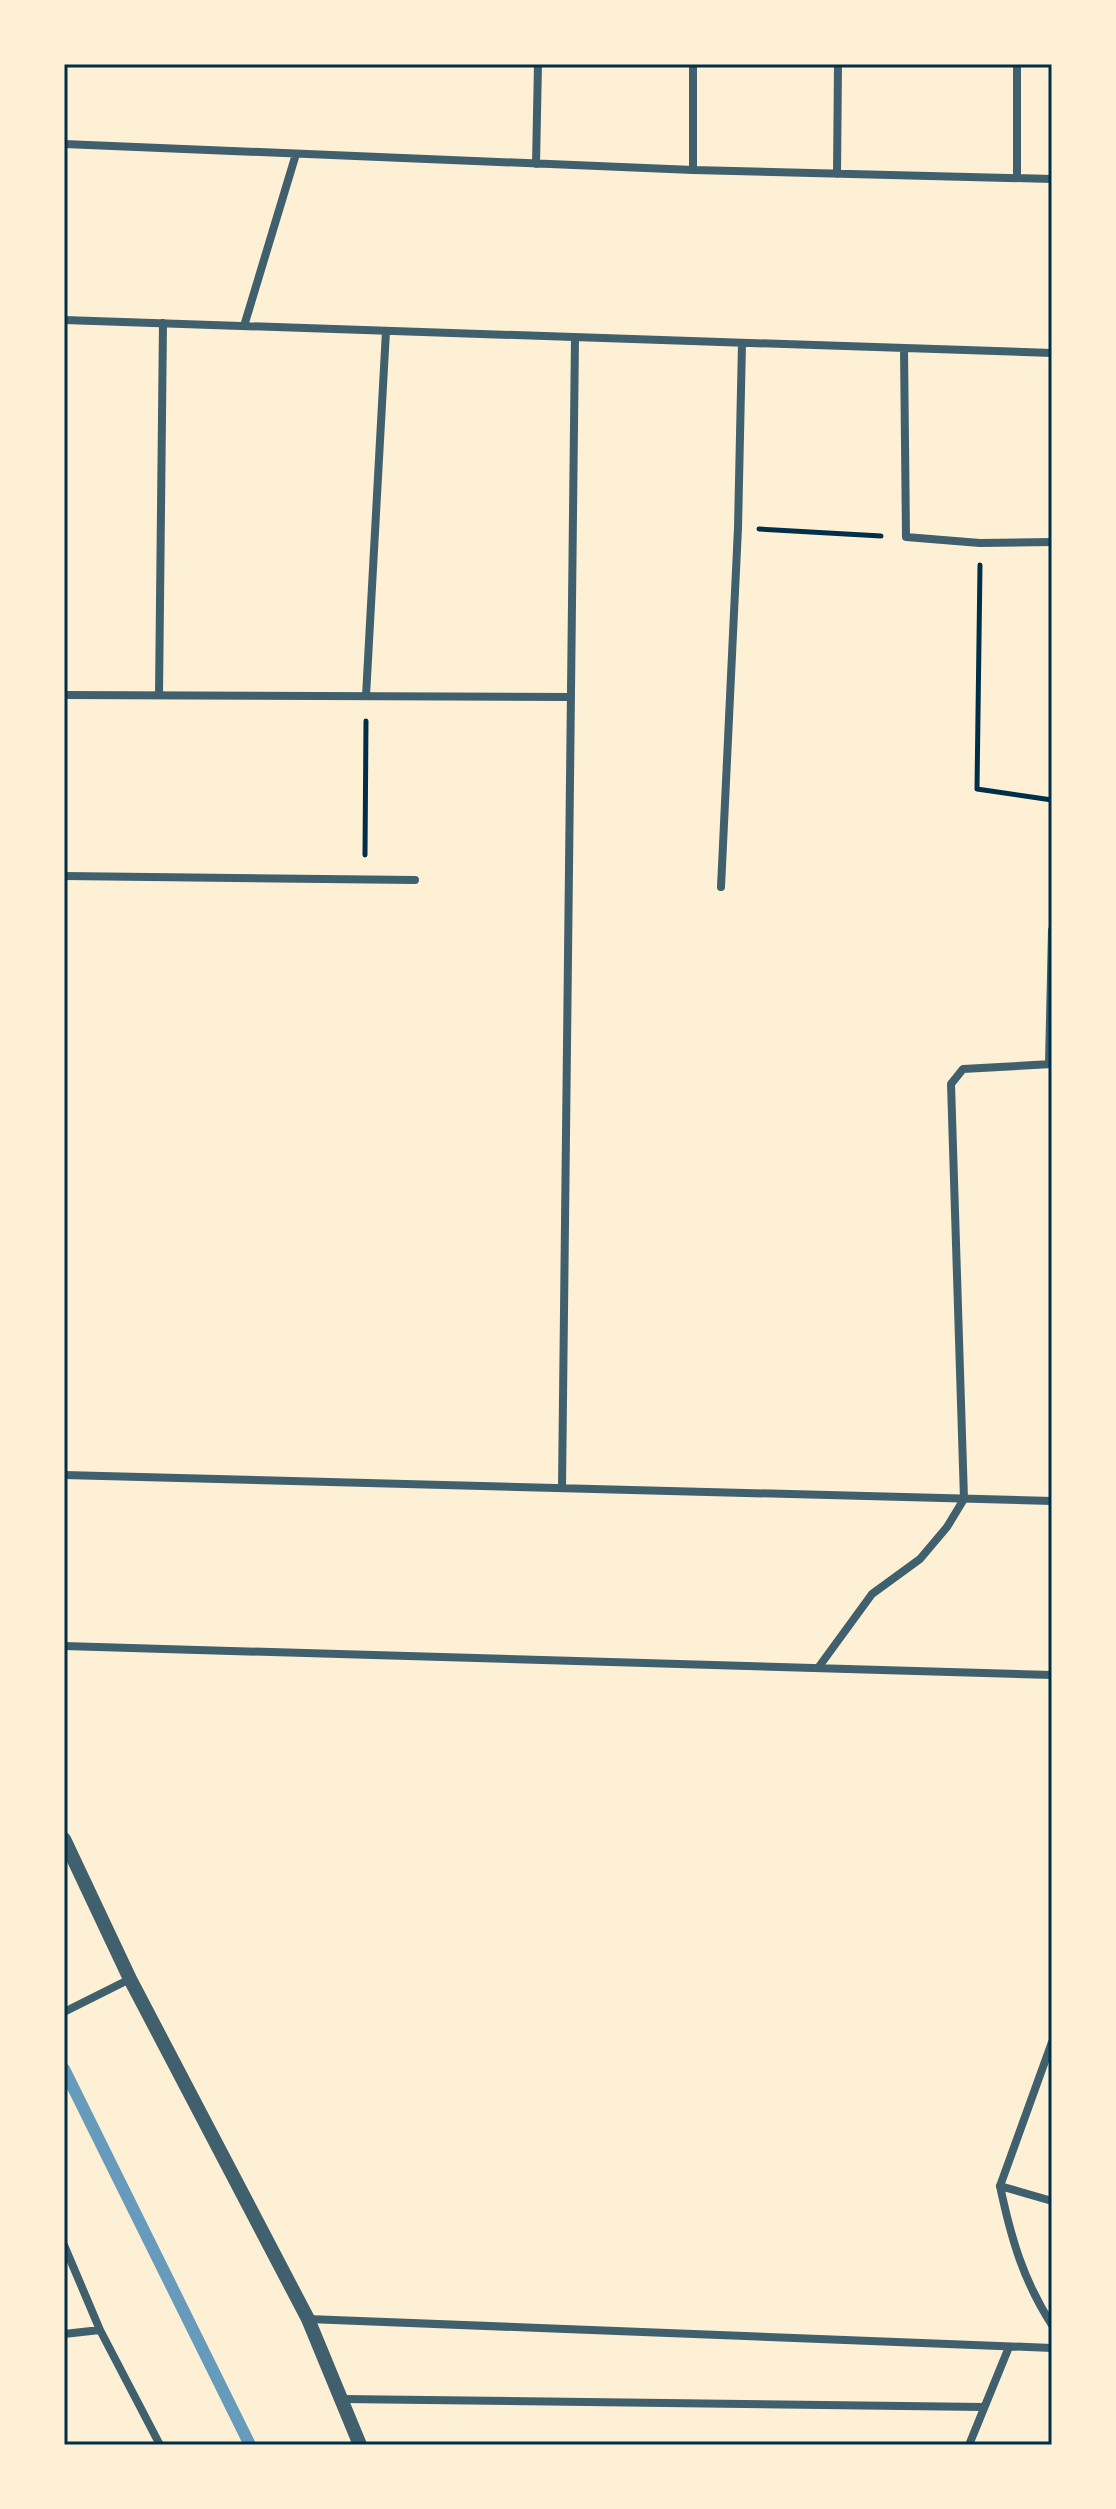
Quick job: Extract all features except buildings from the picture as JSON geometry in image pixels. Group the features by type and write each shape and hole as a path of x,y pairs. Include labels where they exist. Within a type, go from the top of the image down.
{"street":[{"path":"536,164 538,64"},
{"path":"693,64 693,170"},
{"path":"837,174 838,64"},
{"path":"1017,64 1017,178"},
{"path":"64,144 693,170 1052,179"},
{"path":"244,326 296,154"},
{"path":"64,320 1052,353"},
{"path":"159,695 163,323"},
{"path":"366,696 386,331"},
{"path":"562,1488 575,337"},
{"path":"721,887 738,528 742,343"},
{"path":"904,348 906,537 980,543 1052,542"},
{"path":"64,695 571,697"},
{"path":"64,876 415,880"},
{"path":"818,1668 872,1594 920,1559 947,1527 964,1499 951,1084 963,1069 1050,1064 1052,930"},
{"path":"64,1475 1052,1501"},
{"path":"64,1646 1052,1675"},
{"path":"64,1839 130,1979 308,2319 360,2445"},
{"path":"64,2012 130,1979"},
{"path":"1052,2043 1000,2186 1012,2244 1035,2299 1052,2325"},
{"path":"1000,2186 1052,2201"},
{"path":"64,2245 100,2330 160,2445"},
{"path":"308,2319 1052,2348"},
{"path":"64,2334 100,2330"},
{"path":"969,2445 1009,2347"},
{"path":"342,2399 984,2407"}],"path":[{"path":"738,528 906,537"},
{"path":"980,543 977,789 1052,800"},
{"path":"365,880 366,696"}],"waterway":[{"path":"64,2069 250,2445"}]}
